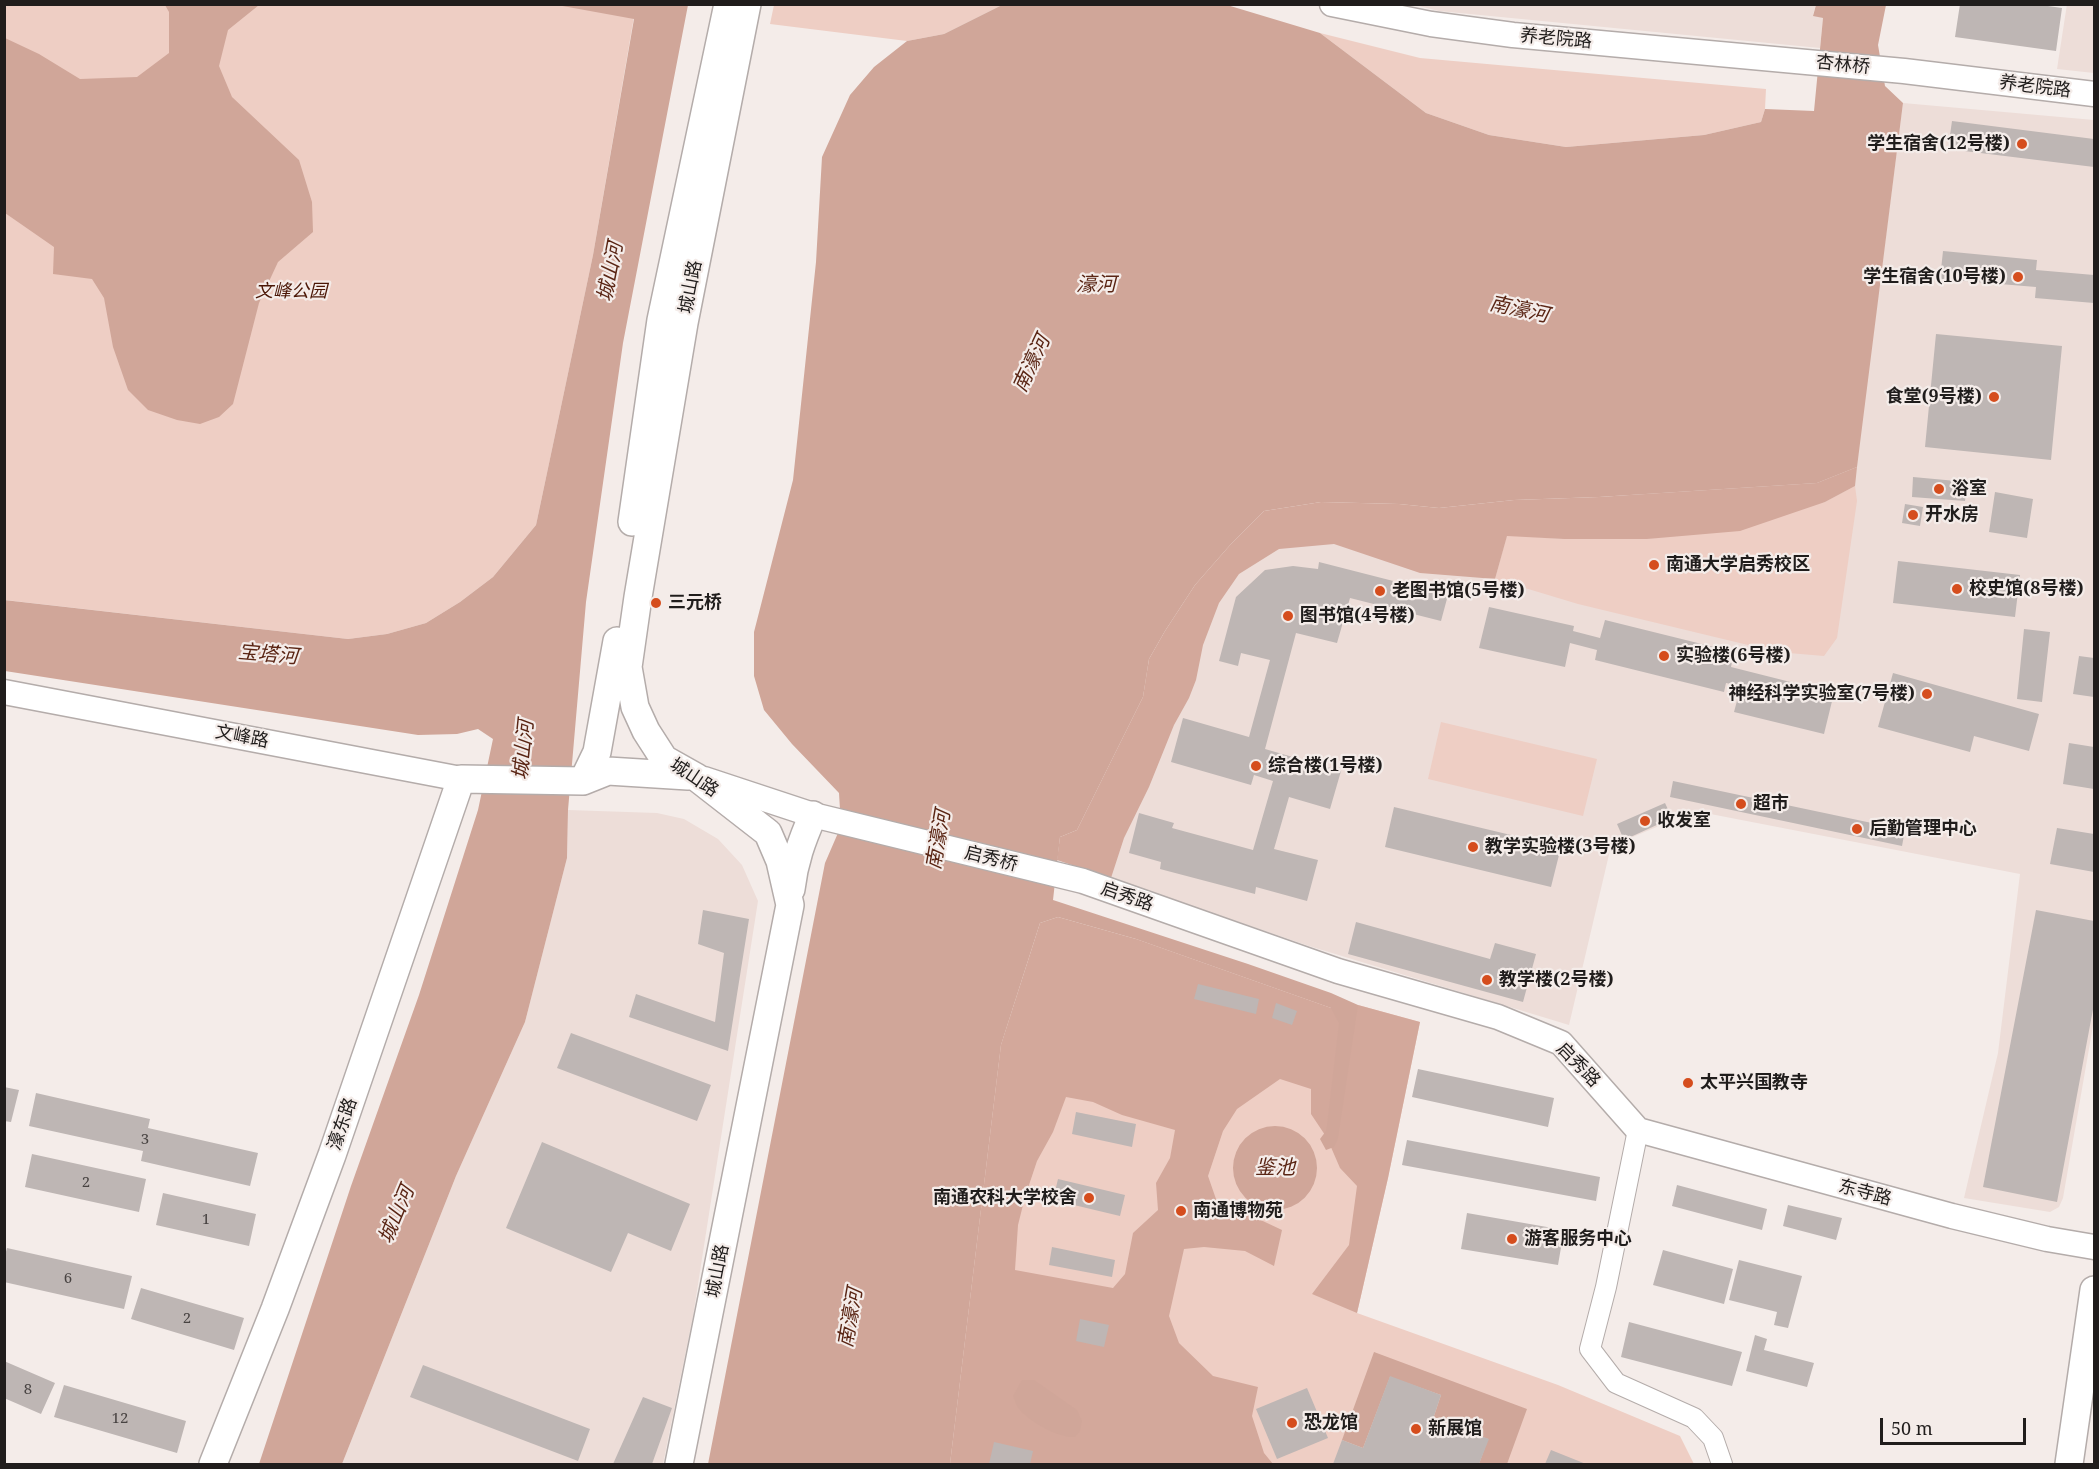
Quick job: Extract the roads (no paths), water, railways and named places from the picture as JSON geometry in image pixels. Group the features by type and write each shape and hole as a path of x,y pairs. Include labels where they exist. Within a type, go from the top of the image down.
{"main road":[{"name":"城山路","path":"579,781 597,752 614,661 661,320 728,4"},
{"name":"城山路","path":"679,1464 790,905 780,861 768,833 696,777 664,759 646,731 635,707 628,667 684,323 747,4"},
{"path":"470,779 579,781 608,771 651,772 696,777"},
{"name":"濠东路","path":"213,1464 275,1309 470,779"},
{"path":"790,905 794,867 799,848 822,817"},
{"path":"2069,1464 2094,1290"}],"street":[{"name":"养老院路","path":"1332,4 1431,24 1490,32 1782,59"},
{"name":"杏林桥","path":"1782,59 1904,71"},
{"name":"养老院路","path":"1904,71 2094,94"},
{"name":"文峰路","path":"4,692 470,779"},
{"path":"696,777 822,817"},
{"name":"启秀桥","path":"822,817 1083,881"},
{"name":"启秀路","path":"1083,881 1338,971 1498,1017 1542,1034 1561,1043 1638,1130"},
{"path":"1638,1130 1606,1287 1590,1349 1616,1383 1694,1418 1713,1438 1722,1464"},
{"name":"东寺路","path":"1638,1130 1952,1216 2047,1239 2094,1247"}],"water":[{"path":"165,5 259,5 228,30 219,66 232,97 299,160 312,202 313,232 278,262 259,303 233,404 219,417 200,424 177,420 148,410 128,390 113,347 104,298 92,279 53,274 54,247 5,213 5,38 39,54 80,79 137,77 169,53 169,12"},
{"path":"557,5 688,5 623,343 586,602 568,810 567,858 525,1022 456,1176 342,1464 259,1464 351,1186 419,995 478,810 493,739 478,729 457,734 418,735 5,671 4,600 348,639 387,634 426,623 460,602 493,577 536,525 593,255 634,19"},
{"name":"濠河","path":"1002,5 1227,5 1320,33 1426,113 1489,135 1566,147 1704,135 1761,122 1765,109 1814,111 1823,18 1813,16 1816,5 1886,5 1878,45 1885,86 1903,103 1857,467 1817,483 1514,500 1439,508 1399,504 1321,502 1264,511 1195,585 1149,659 1143,697 1077,830 1060,837 1053,900 1248,964 1331,993 1358,1005 1338,1138 1334,1147 1326,1150 1320,1139 1327,1125 1339,1023 1331,1008 1136,939 1058,917 1040,923 1001,1045 950,1464 708,1464 825,863 841,826 839,793 792,744 764,710 754,676 754,632 793,480 816,262 822,157 850,95 874,67 907,41 944,34"},
{"name":"鉴池","path":"1275,1126 1291,1129 1305,1138 1314,1152 1317,1168 1314,1184 1305,1198 1291,1207 1275,1210 1259,1207 1245,1198 1236,1184 1233,1168 1236,1152 1245,1138 1259,1129"},
{"path":"1374,1352 1527,1409 1507,1464 1479,1464 1488,1439 1433,1419 1441,1395 1390,1377 1363,1448 1342,1440"},
{"path":"1022,1380 1034,1380 1077,1410 1082,1421 1080,1431 1075,1437 1068,1437 1045,1429 1019,1409 1013,1396"}],"place":[{"name":"学生宿舍(12号楼)","path":"2022,144"},
{"name":"学生宿舍(10号楼)","path":"2018,277"},
{"name":"食堂(9号楼)","path":"1994,397"},
{"name":"浴室","path":"1939,489"},
{"name":"开水房","path":"1913,515"},
{"name":"南通大学启秀校区","path":"1654,565"},
{"name":"校史馆(8号楼)","path":"1957,589"},
{"name":"老图书馆(5号楼)","path":"1380,591"},
{"name":"三元桥","path":"656,603"},
{"name":"图书馆(4号楼)","path":"1288,616"},
{"name":"实验楼(6号楼)","path":"1664,656"},
{"name":"神经科学实验室(7号楼)","path":"1927,694"},
{"name":"综合楼(1号楼)","path":"1256,766"},
{"name":"超市","path":"1741,804"},
{"name":"收发室","path":"1645,821"},
{"name":"后勤管理中心","path":"1857,829"},
{"name":"教学实验楼(3号楼)","path":"1473,847"},
{"name":"教学楼(2号楼)","path":"1487,980"},
{"name":"太平兴国教寺","path":"1688,1083"},
{"name":"南通农科大学校舍","path":"1089,1198"},
{"name":"南通博物苑","path":"1181,1211"},
{"name":"游客服务中心","path":"1512,1239"},
{"name":"恐龙馆","path":"1292,1423"},
{"name":"新展馆","path":"1416,1429"}],"water label":[{"name":"城山河","path":"611,272"},
{"name":"南濠河","path":"1519,310"},
{"name":"南濠河","path":"1032,364"},
{"name":"宝塔河","path":"268,655"},
{"name":"城山河","path":"524,750"},
{"name":"南濠河","path":"939,840"},
{"name":"城山河","path":"397,1215"},
{"name":"南濠河","path":"851,1318"}],"park label":[{"name":"文峰公园","path":"291,292"}]}
